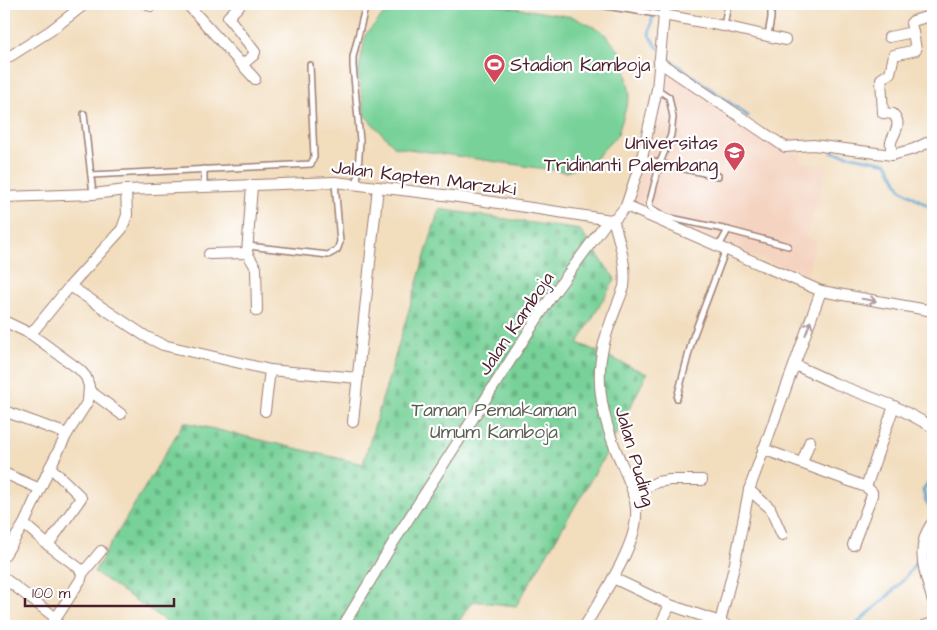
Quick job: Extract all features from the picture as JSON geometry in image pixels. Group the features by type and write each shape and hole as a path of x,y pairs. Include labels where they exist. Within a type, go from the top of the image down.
{"street":[{"path":"4,60 50,31 84,4"},
{"path":"187,4 255,79"},
{"path":"241,4 228,17 254,52 254,55 242,65"},
{"path":"611,220 621,213 626,206 642,158 656,89 660,55 658,15 665,4"},
{"path":"658,15 724,26 785,40"},
{"path":"892,155 890,143 897,130 897,120 893,114 883,113 881,80 890,73 894,55 916,50 911,23 933,15"},
{"path":"889,37 913,32"},
{"path":"660,55 784,146 807,145 892,155 914,150 933,140"},
{"name":"Jalan Kapten Marzuki","path":"4,197 335,182 452,196 611,220"},
{"path":"252,186 247,249 257,271 257,311"},
{"path":"353,422 378,187"},
{"path":"31,334 70,286 122,229 127,215 126,190"},
{"path":"626,206 821,291 933,311"},
{"name":"Jalan Puding","path":"585,626 612,578 634,532 636,515 633,495 614,445 600,388 602,349 624,287 625,279 625,268 611,220"},
{"name":"Jalan Kamboja","path":"343,626 393,543 546,305 611,220"},
{"path":"209,254 247,249"},
{"path":"70,286 157,342 270,370 358,378"},
{"path":"612,578 722,625 749,490 821,291"},
{"path":"4,321 31,334 80,370 86,377 90,391 88,400 50,466 24,524 4,556"},
{"path":"795,365 834,383 894,406 933,427"},
{"path":"265,411 270,370"},
{"path":"90,391 121,414"},
{"path":"866,487 894,406"},
{"path":"4,411 67,434"},
{"path":"802,463 810,442"},
{"path":"763,449 866,487 872,492 853,545"},
{"path":"48,546 81,498 50,466"},
{"path":"4,473 40,489"},
{"path":"633,495 657,482 702,480"},
{"path":"749,490 770,508 782,535"},
{"path":"933,522 926,536 921,561 933,601"},
{"path":"24,524 48,546 78,568 82,574"},
{"path":"4,578 54,622 81,579 82,574 100,551"},
{"path":"660,626 670,604"},
{"path":"924,626 933,623"}],"lane":[{"path":"357,185 360,140 353,66 355,49 366,4"},
{"path":"593,4 658,15"},
{"path":"724,26 728,4"},
{"path":"768,35 771,4"},
{"path":"91,175 309,164 313,162 310,65"},
{"path":"656,89 669,97 673,117 669,142 660,163 649,205 650,208 666,217 728,230 788,246"},
{"path":"84,114 93,194"},
{"path":"642,158 718,176"},
{"path":"204,170 204,187"},
{"path":"247,249 328,255 337,250 340,242 335,182"},
{"path":"677,398 692,337 728,230"}],"shaded area":[{"name":"Universitas Tridinanti Palembang","path":"665,69 784,150 801,154 800,162 828,167 805,237 817,242 806,276 632,207 643,168"}],"green space":[{"name":"Stadion Kamboja","path":"401,4 490,4 573,17 602,31 622,54 630,94 618,134 591,163 566,172 395,147 365,116 358,73 366,34 387,11"},
{"name":"Taman Pemakaman Umum Kamboja","path":"439,209 580,230 615,279 578,343 647,374 606,454 516,606 472,601 456,626 173,626 94,572 184,422 363,464"}],"waterway":[{"path":"647,4 655,5 649,35 658,48"},
{"path":"663,55 748,116"},
{"path":"832,152 887,163 901,189 933,209"},
{"path":"933,475 923,490 926,502 933,510"},
{"path":"854,626 881,603 900,583 915,564 919,555"}],"place":[{"name":"Stadion Kamboja","path":"494,83"},
{"name":"Universitas Tridinanti Palembang","path":"734,172"}]}
